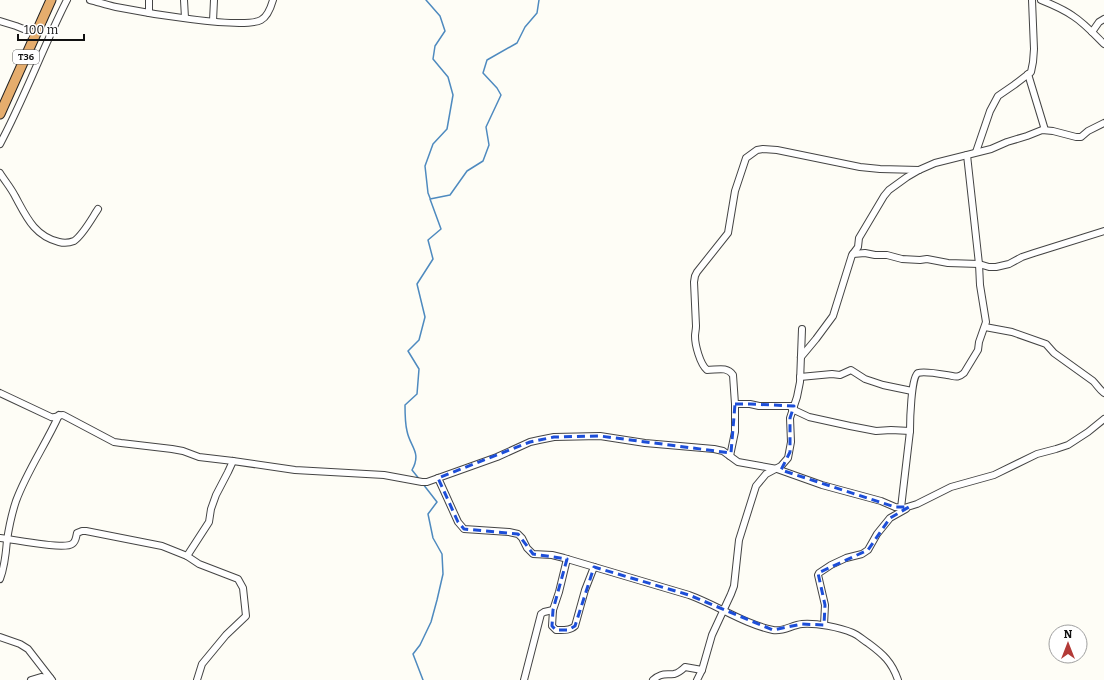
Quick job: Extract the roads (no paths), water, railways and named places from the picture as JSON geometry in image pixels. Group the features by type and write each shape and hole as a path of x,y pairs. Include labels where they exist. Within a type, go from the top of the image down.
{"highway":[{"name":"T36","path":"0,114 51,0"}],"street":[{"path":"0,144 67,0"},
{"path":"90,0 115,7 149,13 235,23 256,22 263,20 273,0"},
{"path":"149,0 149,13"},
{"path":"184,0 185,18"},
{"path":"213,21 214,0"},
{"path":"976,152 990,111 998,96 1031,72 1034,49 1032,0"},
{"path":"1041,0 1073,16 1104,44"},
{"path":"1092,32 1099,22 1104,19"},
{"path":"0,21 36,34"},
{"path":"1028,74 1045,130"},
{"path":"801,357 833,316 846,277 850,259 858,247 860,238 880,201 889,190 907,177 935,163 991,149 1007,142 1045,130 1053,130 1076,138 1081,137 1088,131 1104,123"},
{"path":"730,456 735,432 733,375 724,368 707,370 703,365 695,342 696,326 694,282 697,272 728,233 735,191 746,158 757,150 763,149 777,150 880,169 919,170"},
{"path":"901,508 910,431 912,391 916,376 920,372 945,374 958,377 964,373 978,350 986,322 980,285 967,155"},
{"path":"0,173 14,193 32,226 44,236 56,241 68,243 73,241 80,235 98,209"},
{"path":"853,254 865,253 887,255 906,259 928,259 948,263 979,264 989,267 1001,266 1034,253 1104,231"},
{"path":"985,327 1012,332 1046,344 1054,354 1061,357 1093,381 1104,393"},
{"path":"697,680 702,670 712,635 734,586 739,540 756,486 766,474 777,469 785,462 790,452 790,418 797,397 800,377 802,329"},
{"path":"800,377 832,374 840,375 851,370 865,378 883,385 912,391"},
{"path":"0,393 51,417 63,415 114,442 172,449 183,451 199,457 233,460 295,470 384,475 427,482 497,457 530,442 554,437 600,436 645,443 723,451 738,462 777,469 822,485 866,497 895,507 909,507"},
{"path":"735,404 793,408 809,417 876,431 910,431"},
{"path":"0,579 5,562 7,539 16,502 26,478 44,447 59,415"},
{"path":"824,626 825,605 818,575 831,565 846,558 862,554 868,550 877,534 890,518 951,487 994,475 1037,454 1068,445 1104,419"},
{"path":"187,556 209,522 211,509 216,494 233,460"},
{"path":"438,478 458,522 464,529 518,534 533,554 552,555 594,566 689,595 758,626 773,630 781,630 802,624 824,626 854,633 888,660 898,680"},
{"path":"0,538 64,546 74,543 77,533 86,531 162,546 187,556 199,564 238,579 243,588 246,614 245,618 226,635 202,664 197,680"},
{"path":"567,559 553,610 552,626 556,630 568,630 574,627 594,566"},
{"path":"524,680 541,614 553,610"},
{"path":"0,637 20,644 28,649 51,679"},
{"path":"653,680 657,676 663,674 676,674 685,667 702,670"},
{"path":"31,680 41,677 51,679"}],"waterway":[{"path":"426,0 440,16 445,31 435,46 433,59 448,77 453,95 447,129 433,144 425,166 428,193 430,198"},
{"path":"420,480 412,470 415,464 416,454 408,437 405,421 405,405 417,394 419,369 408,351 419,340 425,317 417,284 433,259 428,240 441,229 430,199 450,195 467,171 483,161 489,145 486,127 501,95 497,88 483,73 487,60 517,43 525,27 537,13 539,0"},
{"path":"423,484 437,502 428,514 433,538 442,554 443,574 431,622 420,645 413,654 423,680"}]}
